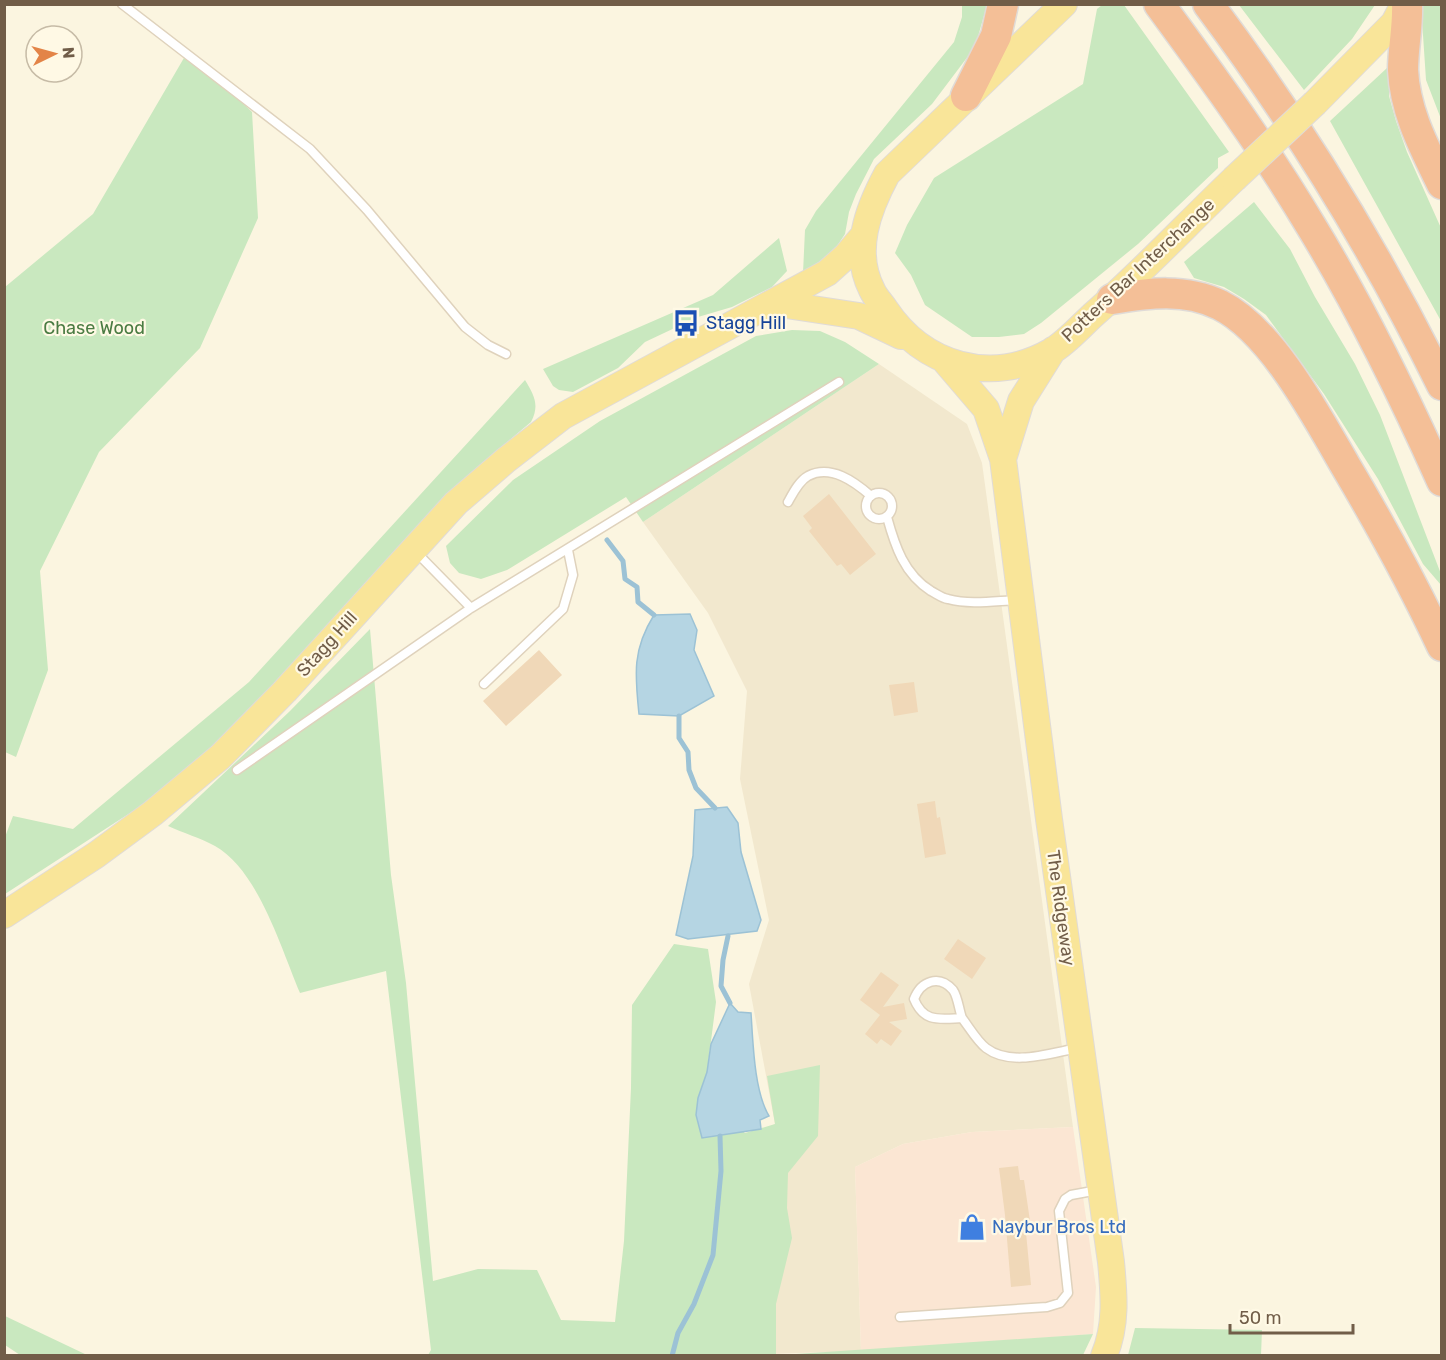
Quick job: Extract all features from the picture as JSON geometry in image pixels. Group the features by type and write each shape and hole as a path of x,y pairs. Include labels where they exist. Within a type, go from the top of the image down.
{"highway":[{"path":"966,96 996,36 1003,4"},
{"path":"1159,4 1246,126 1312,227 1374,339 1442,481"},
{"path":"1208,4 1314,156 1358,226 1442,385"},
{"path":"1405,4 1407,23 1403,68 1405,94 1412,120 1442,184"},
{"path":"1112,298 1149,294 1185,294 1219,304 1253,329 1280,362 1320,421 1375,515 1442,646"}],"main road":[{"name":"Potters Bar Interchange","path":"1064,4 887,174 874,199 863,236 864,262 871,290 893,321 912,341 928,353 945,361 973,368 999,368 1025,363 1053,350 1112,298 1367,52 1394,23 1405,4"},
{"name":"Stagg Hill","path":"4,915 96,855 220,757 285,691 456,503 506,460 563,416 827,273 863,236"},
{"path":"773,303 859,316 912,341"},
{"name":"The Ridgeway","path":"1003,459 1021,401 1053,350"},
{"name":"The Ridgeway","path":"945,361 986,409 1003,459 1048,819 1102,1189 1114,1291 1112,1333 1104,1356"}],"lane":[{"path":"122,4 310,149 367,210 465,327 488,345 506,354"},
{"path":"237,770 471,608 839,382"},
{"path":"788,502 807,476 821,472 841,475 871,496"},
{"path":"883,493 890,498 892,506 890,514 878,519 870,515 867,503 871,496 883,493"},
{"path":"886,517 897,549 907,567 922,585 945,599 969,602 1021,600"},
{"path":"413,549 471,608"},
{"path":"484,684 563,609 573,575 568,550"},
{"path":"962,1018 930,1018 919,1010 914,999 918,988 932,981 951,988 962,1018 985,1048 1006,1057 1027,1057 1081,1048"},
{"path":"900,1317 1047,1307 1060,1303 1068,1293 1059,1211 1065,1199 1071,1195 1102,1189"}],"shaded area":[{"path":"879,364 967,424 982,463 1073,1127 972,1132 903,1144 855,1167 861,1351 739,1355 732,1148 775,1124 749,984 769,920 740,779 747,691 708,613 643,522"},
{"name":"Naybur Bros Ltd","path":"1073,1127 1096,1287 1093,1334 861,1351 855,1167 903,1144 972,1132"}],"green space":[{"path":"962,5 987,5 975,47 932,104 874,159 849,212 845,234 833,252 803,273 805,230 816,211 954,42 962,17"},
{"path":"1102,5 1124,5 1229,152 1218,158 1218,168 1138,244 1041,323 1024,334 972,337 925,305 911,275 895,253 907,225 934,178 1083,84 1097,9"},
{"path":"1239,5 1375,5 1352,39 1304,90"},
{"path":"1421,5 1441,5 1441,119 1426,80"},
{"name":"Chase Wood","path":"188,51 252,112 258,218 200,348 99,452 40,571 48,670 16,757 5,752 5,287 93,214"},
{"path":"1387,68 1389,69 1389,96 1396,121 1407,152 1441,228 1441,321 1330,121"},
{"path":"1254,202 1290,249 1315,297 1355,364 1380,415 1441,574 1441,585 1423,564 1378,479 1324,394 1266,315 1224,287 1194,278 1184,262"},
{"path":"779,238 787,271 772,287 732,307 698,317 645,342 618,368 573,392 559,390 553,386 543,369 713,295"},
{"path":"792,330 820,331 845,342 879,364 643,522 626,497 507,570 481,579 459,573 450,563 446,546 513,480 600,421 756,336"},
{"path":"525,380 535,400 534,416 531,422 474,470 406,541 340,616 209,752 147,802 5,894 5,837 13,816 73,829 249,682"},
{"path":"370,629 391,875 406,983 433,1281 478,1269 537,1270 561,1320 615,1322 624,1241 631,1088 632,1005 674,944 708,949 716,1002 707,1072 698,1098 745,1133 775,1124 767,1076 820,1065 818,1136 788,1173 787,1208 792,1238 776,1304 776,1355 428,1355 431,1350 386,971 300,993 276,933 256,891 244,873 230,857 215,846 168,826 290,711"},
{"path":"5,1316 87,1355 20,1355 5,1345"},
{"path":"1135,1328 1262,1330 1261,1355 1128,1355"},
{"path":"1093,1334 1083,1355 781,1355"}],"water":[{"path":"690,614 697,630 694,650 714,696 679,716 639,714 637,663 647,628 654,615"},
{"path":"727,807 738,823 741,852 761,920 757,931 688,939 676,935 693,856 695,810"},
{"path":"730,1003 738,1012 751,1013 757,1080 769,1116 760,1120 761,1129 702,1138 696,1115 698,1098 707,1072 711,1044"}],"building":[{"path":"829,494 876,554 850,575 841,564 837,566 809,531 812,528 803,516"},
{"path":"539,650 562,675 506,726 483,701"},
{"path":"914,682 918,712 894,716 889,685"},
{"path":"935,801 946,854 925,858 917,804"},
{"path":"958,939 986,958 972,979 944,959"},
{"path":"881,972 899,985 883,1007 904,1003 907,1019 889,1022 902,1031 891,1046 881,1039 877,1044 865,1034 880,1015 860,1000"},
{"path":"1018,1166 1020,1180 1024,1180 1030,1221 1025,1222 1031,1285 1011,1287 999,1168"}],"waterway":[{"path":"607,540 623,561 625,579 637,587 638,602 654,615"},
{"path":"679,716 679,738 688,752 689,770 696,788 715,808"},
{"path":"728,936 721,986 730,1003"},
{"path":"672,1356 678,1333 694,1304 713,1255 721,1171 720,1136"}],"place":[{"name":"Stagg Hill","path":"686,323"},
{"name":"Naybur Bros Ltd","path":"972,1227"}]}
